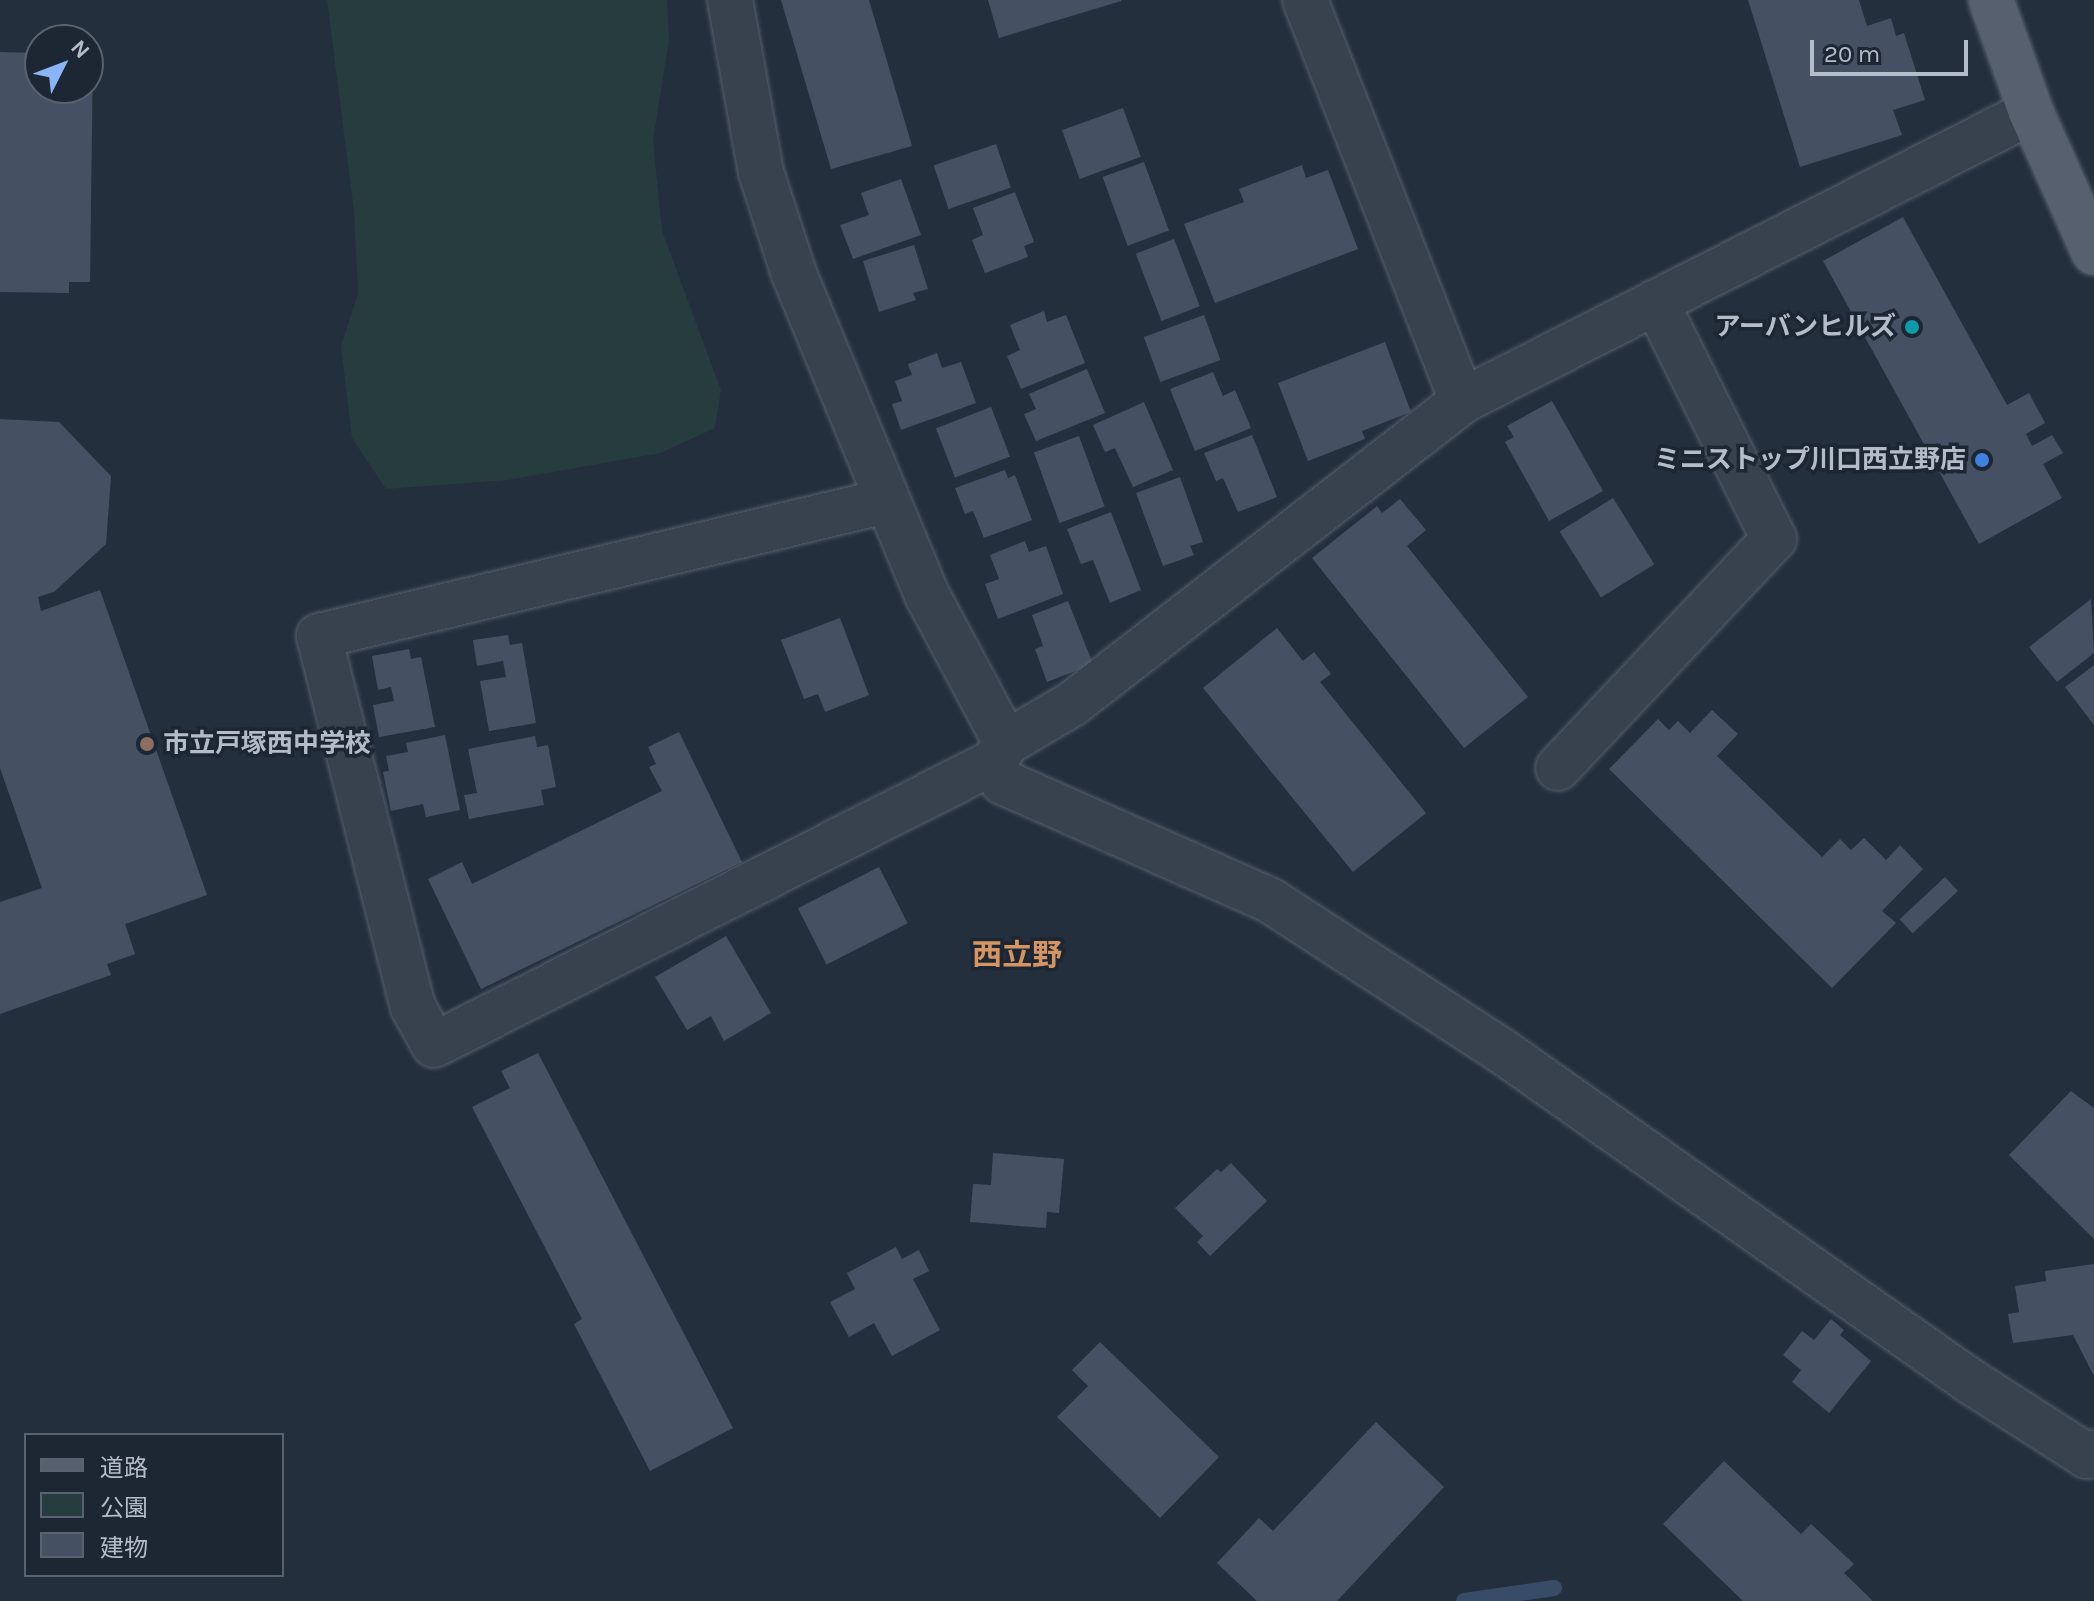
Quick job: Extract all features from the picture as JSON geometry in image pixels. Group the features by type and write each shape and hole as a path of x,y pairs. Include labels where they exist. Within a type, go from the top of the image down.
{"main road":[{"path":"1991,0 2031,112 2094,253"}],"street":[{"path":"730,0 761,172 794,274 886,501 1000,752 1003,782 1271,901 1502,1051 1970,1381 2092,1459"},
{"path":"1305,0 1462,401"},
{"path":"886,501 319,636 413,1007 434,1045 1000,752 1072,704 1462,401 2031,112"},
{"path":"1558,768 1774,539 1656,302"}],"green space":[{"path":"327,0 667,0 669,40 653,140 662,231 721,390 715,428 660,453 508,480 386,489 352,438 341,346 358,294 354,211"}],"building":[{"path":"781,0 869,0 912,146 831,169"},
{"path":"988,0 1121,0 1121,1 999,38"},
{"path":"1748,0 1859,0 1867,26 1891,18 1896,36 1904,33 1925,100 1893,110 1902,135 1800,167"},
{"path":"0,52 24,53 24,104 92,104 90,282 69,282 69,293 0,292"},
{"path":"1123,108 1141,157 1080,179 1062,130"},
{"path":"996,144 1011,187 949,209 934,165"},
{"path":"1144,162 1169,231 1128,246 1103,177"},
{"path":"1302,165 1306,178 1328,170 1358,249 1215,303 1184,224 1244,202 1239,189"},
{"path":"901,179 921,235 853,259 840,225 869,215 861,193"},
{"path":"1015,192 1034,242 1024,246 1028,257 985,273 972,240 983,235 973,208"},
{"name":"アーバンヒルズ","path":"1903,217 2007,405 2029,393 2045,423 2026,434 2032,446 2052,435 2063,453 2043,464 2062,498 1979,544 1823,261"},
{"path":"1174,239 1200,306 1162,321 1136,254"},
{"path":"914,245 928,289 913,293 916,300 879,312 863,261"},
{"path":"1044,311 1047,322 1066,315 1085,363 1021,389 1007,356 1020,350 1010,325"},
{"path":"1204,315 1220,360 1160,382 1144,337"},
{"path":"1385,342 1411,412 1362,431 1365,439 1308,461 1278,383"},
{"path":"937,353 942,368 961,362 976,403 901,430 892,404 902,401 895,381 912,375 908,364"},
{"path":"1087,369 1105,413 1036,441 1024,414 1036,409 1029,394"},
{"path":"1213,372 1223,396 1235,390 1251,428 1195,451 1170,389"},
{"path":"1552,401 1603,491 1549,521 1505,442 1514,437 1507,426"},
{"path":"1144,402 1173,470 1133,487 1115,448 1105,452 1093,425"},
{"path":"991,407 1010,456 955,478 936,428"},
{"path":"0,419 59,422 111,476 106,544 54,592 38,597 41,611 100,590 207,895 125,924 135,954 107,964 111,975 0,1014 0,902 42,888 0,768"},
{"path":"1252,435 1277,497 1238,512 1223,478 1216,481 1204,453"},
{"path":"1079,436 1105,506 1060,523 1034,452"},
{"path":"1005,470 1008,478 1015,475 1032,520 984,538 973,511 965,514 955,488"},
{"path":"1180,477 1203,542 1190,546 1194,555 1163,566 1136,493"},
{"path":"1613,498 1654,564 1601,598 1560,531"},
{"path":"1400,499 1426,530 1407,546 1528,697 1464,748 1312,558 1377,506 1382,513"},
{"path":"1111,512 1141,590 1110,603 1093,560 1081,564 1067,529"},
{"path":"1025,541 1029,552 1046,546 1063,594 998,619 985,584 999,579 990,555"},
{"path":"2091,599 2094,653 2057,682 2029,647"},
{"path":"1068,601 1093,664 1047,682 1035,649 1043,646 1032,615"},
{"path":"840,618 869,695 825,712 818,694 804,699 781,640"},
{"path":"1277,628 1303,661 1314,652 1331,674 1320,682 1426,813 1353,872 1203,688"},
{"path":"508,635 510,645 522,643 536,723 489,731 480,681 506,677 503,661 477,666 473,640"},
{"path":"409,649 411,659 421,657 435,727 379,737 373,705 394,701 391,687 378,690 372,656"},
{"path":"2094,665 2094,725 2065,687"},
{"path":"1712,710 1738,734 1717,756 1822,857 1840,839 1851,850 1864,838 1886,860 1900,845 1923,869 1882,911 1896,923 1832,988 1609,769 1658,719 1669,730 1678,721 1690,733"},
{"path":"679,732 742,862 481,989 428,879 462,862 472,884 662,791 649,767 656,764 648,747"},
{"path":"445,735 460,810 426,817 423,804 391,811 383,772 389,771 386,756 408,752 406,743"},
{"path":"535,736 537,747 548,745 556,787 541,790 544,805 469,819 464,795 477,793 468,749"},
{"path":"879,867 908,923 827,964 798,908"},
{"path":"1945,877 1958,891 1913,933 1900,919"},
{"path":"726,936 771,1013 724,1041 711,1016 687,1030 655,977"},
{"path":"538,1053 733,1428 650,1471 574,1324 582,1319 472,1107 510,1088 501,1071"},
{"path":"2071,1091 2094,1108 2094,1239 2009,1155"},
{"path":"993,1153 1064,1159 1059,1213 1047,1212 1046,1228 970,1222 973,1184 991,1185"},
{"path":"1231,1163 1267,1201 1210,1256 1197,1242 1203,1236 1175,1208 1217,1169 1221,1172"},
{"path":"896,1247 902,1259 919,1250 929,1271 913,1279 940,1330 892,1356 874,1323 849,1337 830,1302 855,1289 847,1273"},
{"path":"2094,1264 2094,1376 2073,1335 2013,1343 2008,1314 2019,1312 2015,1286 2046,1281 2045,1271"},
{"path":"1831,1319 1844,1330 1840,1335 1871,1361 1829,1413 1792,1382 1801,1370 1783,1355 1802,1331 1814,1340"},
{"path":"1100,1342 1219,1457 1160,1518 1057,1417 1088,1386 1072,1370"},
{"path":"1376,1422 1444,1487 1337,1601 1257,1601 1217,1563 1259,1518 1273,1531"},
{"path":"1724,1461 1801,1534 1811,1524 1854,1564 1844,1573 1873,1601 1743,1601 1663,1524"}],"waterway":[{"path":"1464,1601 1554,1588"}],"place":[{"name":"アーバンヒルズ","path":"1912,327"},
{"name":"ミニストップ川口西立野店","path":"1982,460"},
{"name":"市立戸塚西中学校","path":"147,744"}],"district":[{"name":"西立野","path":"1017,955"}]}
